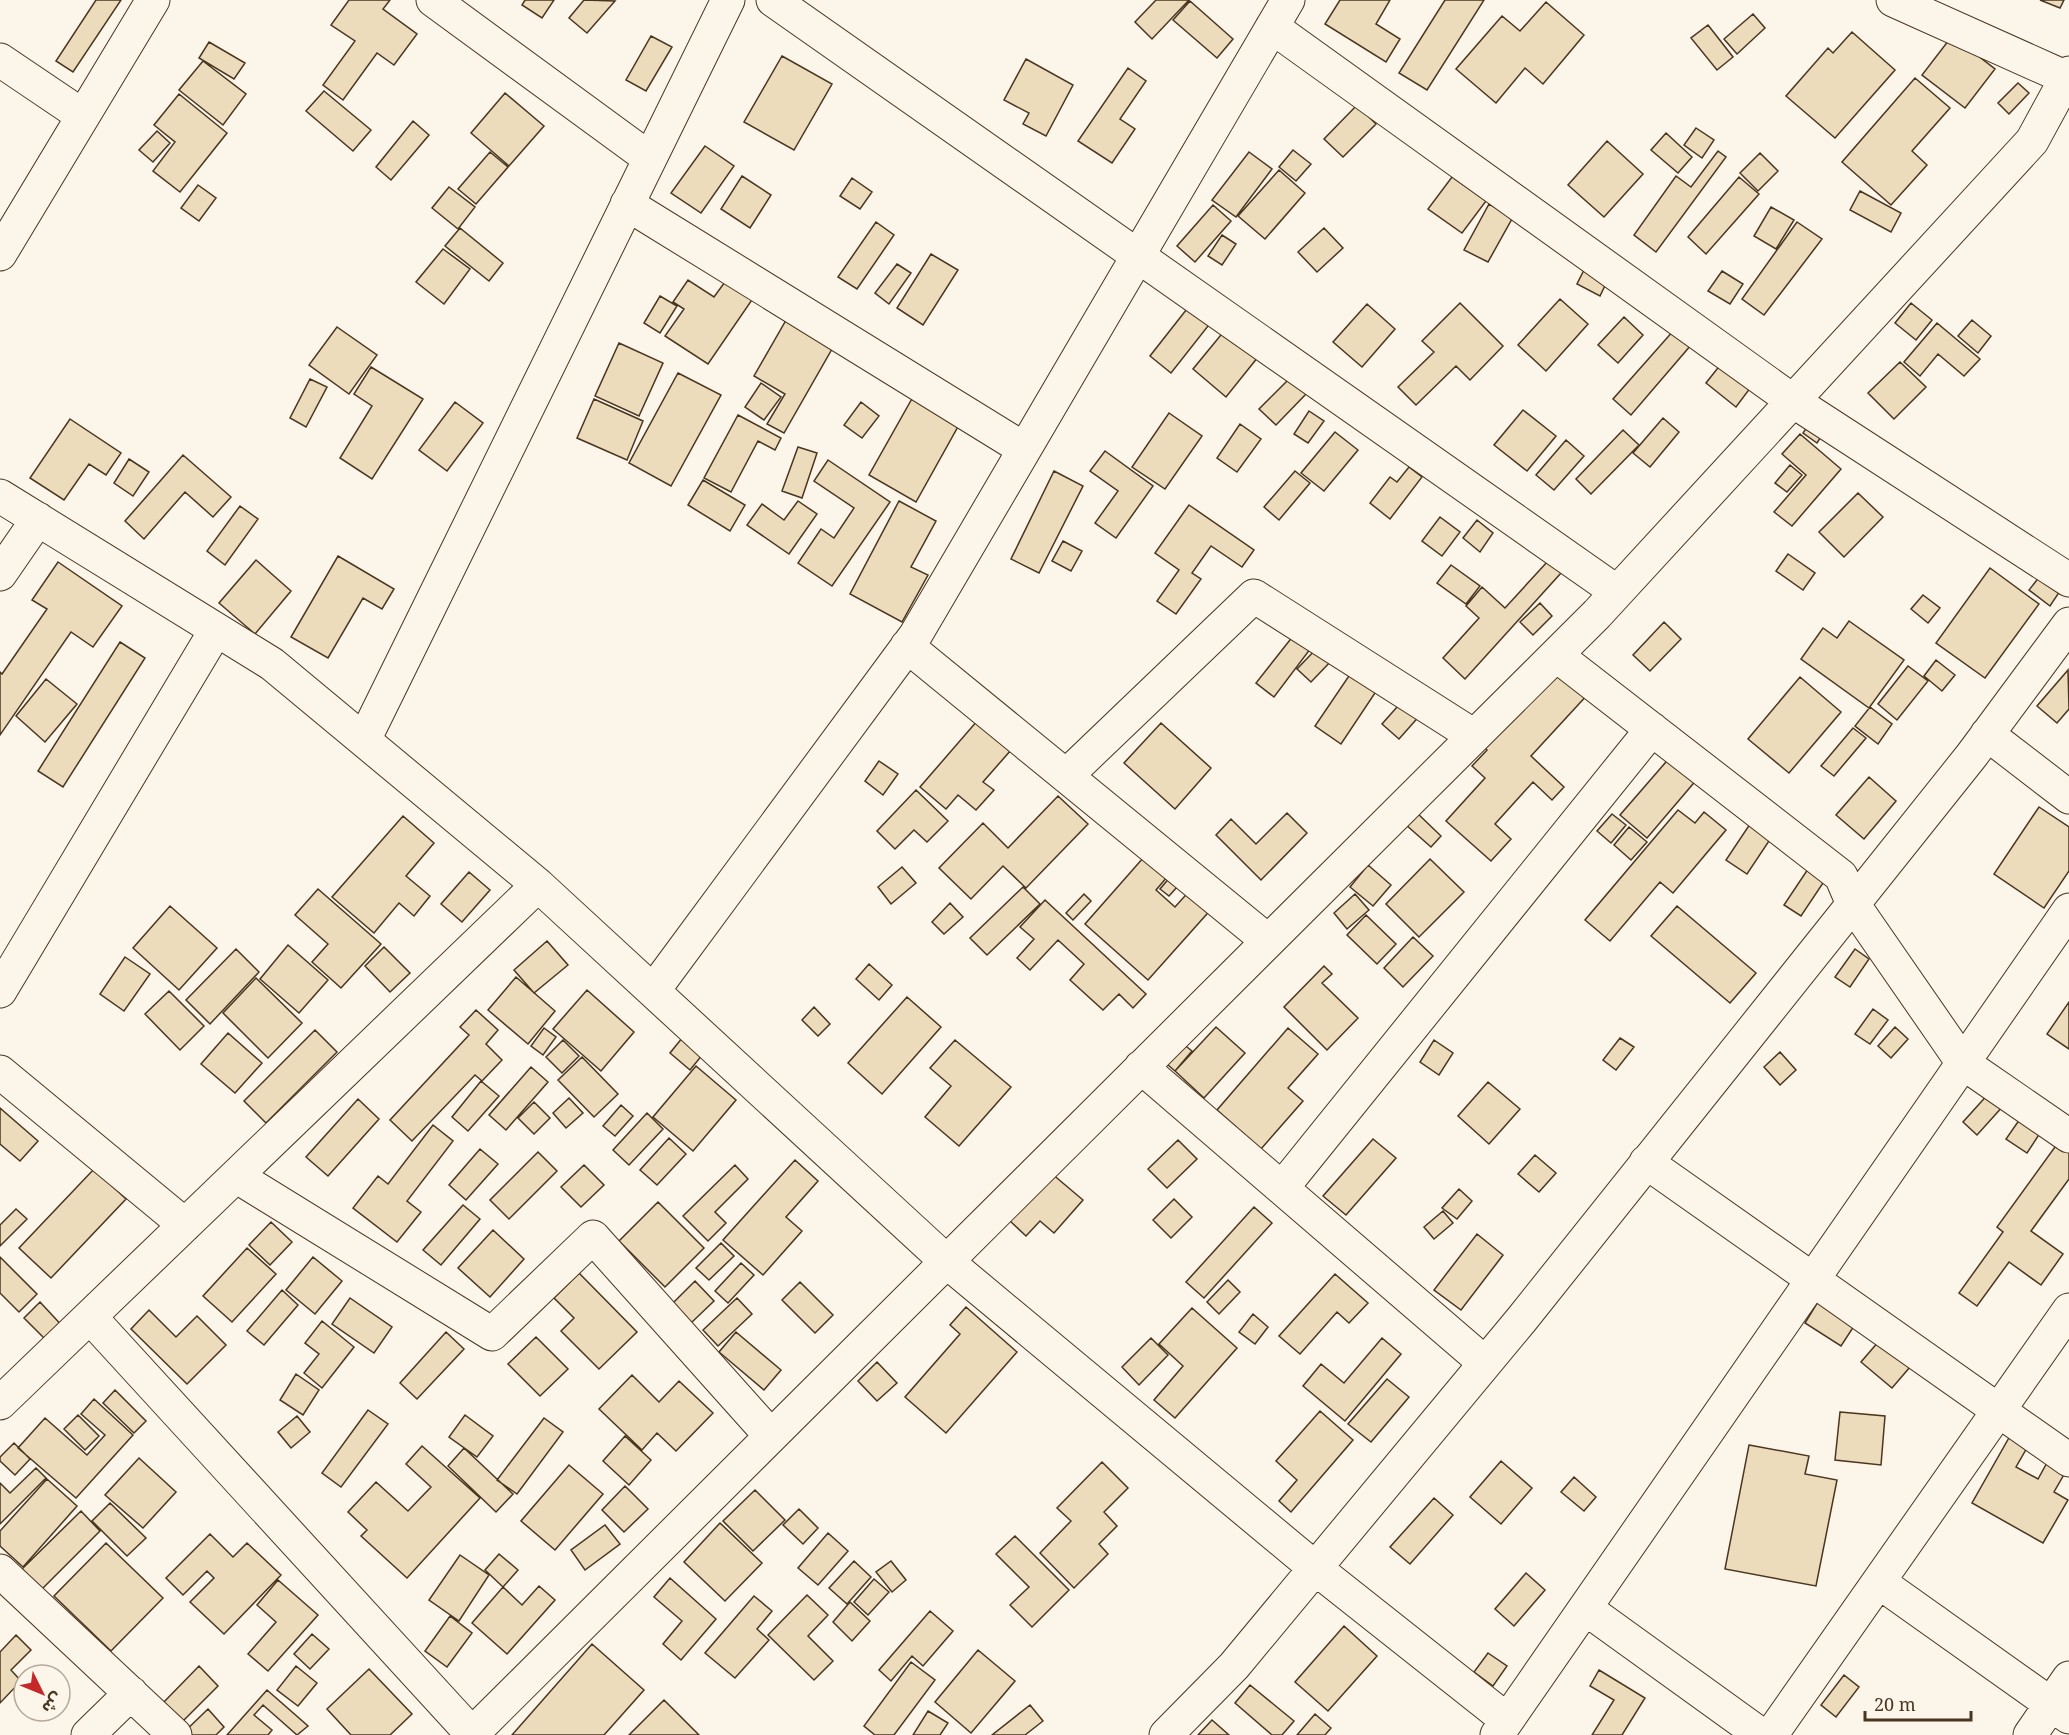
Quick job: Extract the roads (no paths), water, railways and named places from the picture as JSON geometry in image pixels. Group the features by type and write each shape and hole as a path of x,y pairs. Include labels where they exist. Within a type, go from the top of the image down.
{"street":[{"path":"0,254 153,0"},
{"path":"434,0 650,158"},
{"path":"364,740 728,0"},
{"path":"773,0 1617,592"},
{"path":"90,1317 472,1734 1556,655 1617,592 2032,141 2068,76 1893,0"},
{"path":"653,991 907,646 1280,14 1793,401 2069,580"},
{"path":"0,60 83,116"},
{"path":"627,204 1024,449"},
{"path":"0,496 272,664 538,885 946,1261 1502,1727 2069,910"},
{"path":"0,574 38,519"},
{"path":"1066,776 1254,596 1474,736"},
{"path":"1166,1735 1234,1666 1485,1363 1853,904 1987,734 2069,624"},
{"path":"0,991 216,630"},
{"path":"907,646 1268,941"},
{"path":"1556,655 1841,876 1853,904 1963,1063 2069,1136"},
{"path":"1282,1188 1652,729"},
{"path":"1987,734 2069,797"},
{"path":"0,1403 538,885"},
{"path":"1141,1067 1485,1363"},
{"path":"0,1072 184,1226"},
{"path":"1646,1162 2069,1460"},
{"path":"236,1176 492,1334 594,1237 771,1436"},
{"path":"1771,1735 2069,1310"},
{"path":"0,1571 176,1735"},
{"path":"1879,1582 2063,1700 2030,1735"},
{"path":"1585,1608 1761,1735"},
{"path":"88,1735 131,1693"}]}
